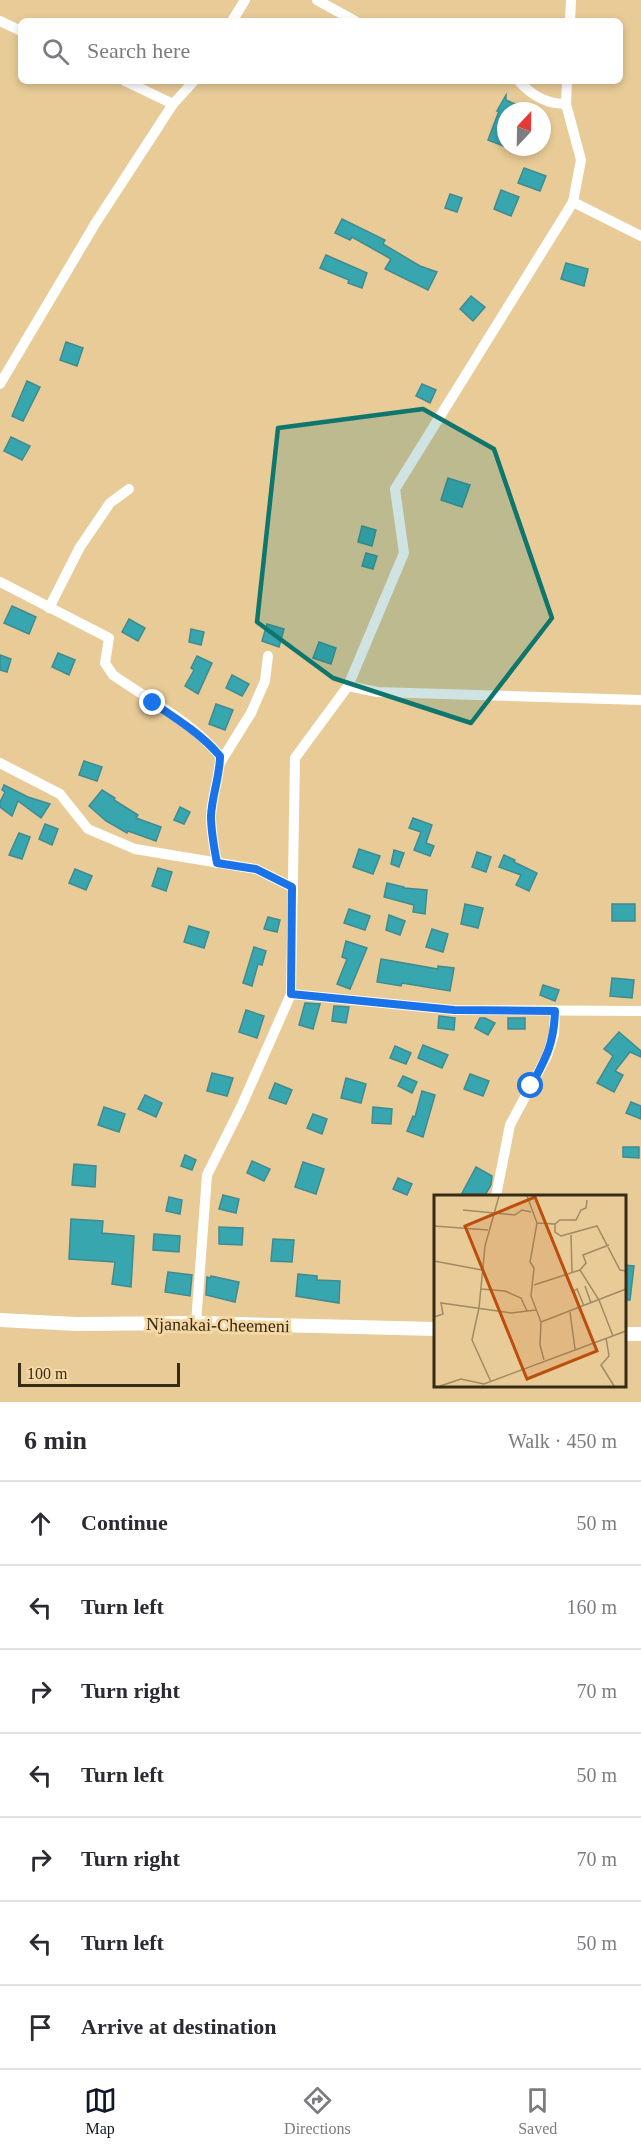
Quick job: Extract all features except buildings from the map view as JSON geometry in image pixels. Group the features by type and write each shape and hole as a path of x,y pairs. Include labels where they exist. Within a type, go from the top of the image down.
{"main road":[{"name":"Njanakai-Cheemeni","path":"0,1320 76,1324 196,1323 434,1329"}],"street":[{"path":"234,18 245,0"},
{"path":"317,0 350,18"},
{"path":"570,18 571,0"},
{"path":"0,21 18,30"},
{"path":"131,84 173,104"},
{"path":"0,384 95,224 173,104 191,84"},
{"path":"522,84 541,99 553,104 566,104"},
{"path":"196,1323 207,1175 241,1107 291,994 295,758 348,686 404,553 395,489 573,202 581,160 566,104 567,84"},
{"path":"573,202 641,236"},
{"path":"49,608 80,547 110,502 129,489"},
{"path":"0,582 109,638 105,663 113,675 190,727 220,756 211,816 217,863"},
{"path":"220,763 251,713 265,681 268,656"},
{"path":"348,686 376,692 641,700"},
{"path":"0,763 60,794 88,829 135,849 256,869 292,887"},
{"path":"291,994 454,1010 641,1011"},
{"path":"496,1195 510,1125 547,1056 554,1034 555,1011"}],"highlighted area":[{"path":"423,409 494,449 552,618 471,723 333,678 257,622 278,428"}],"route":[{"path":"153,703 190,727 220,756 220,771 211,816 217,863 256,869 292,887 291,994 454,1010 555,1011 554,1034 547,1056 531,1086"}]}
